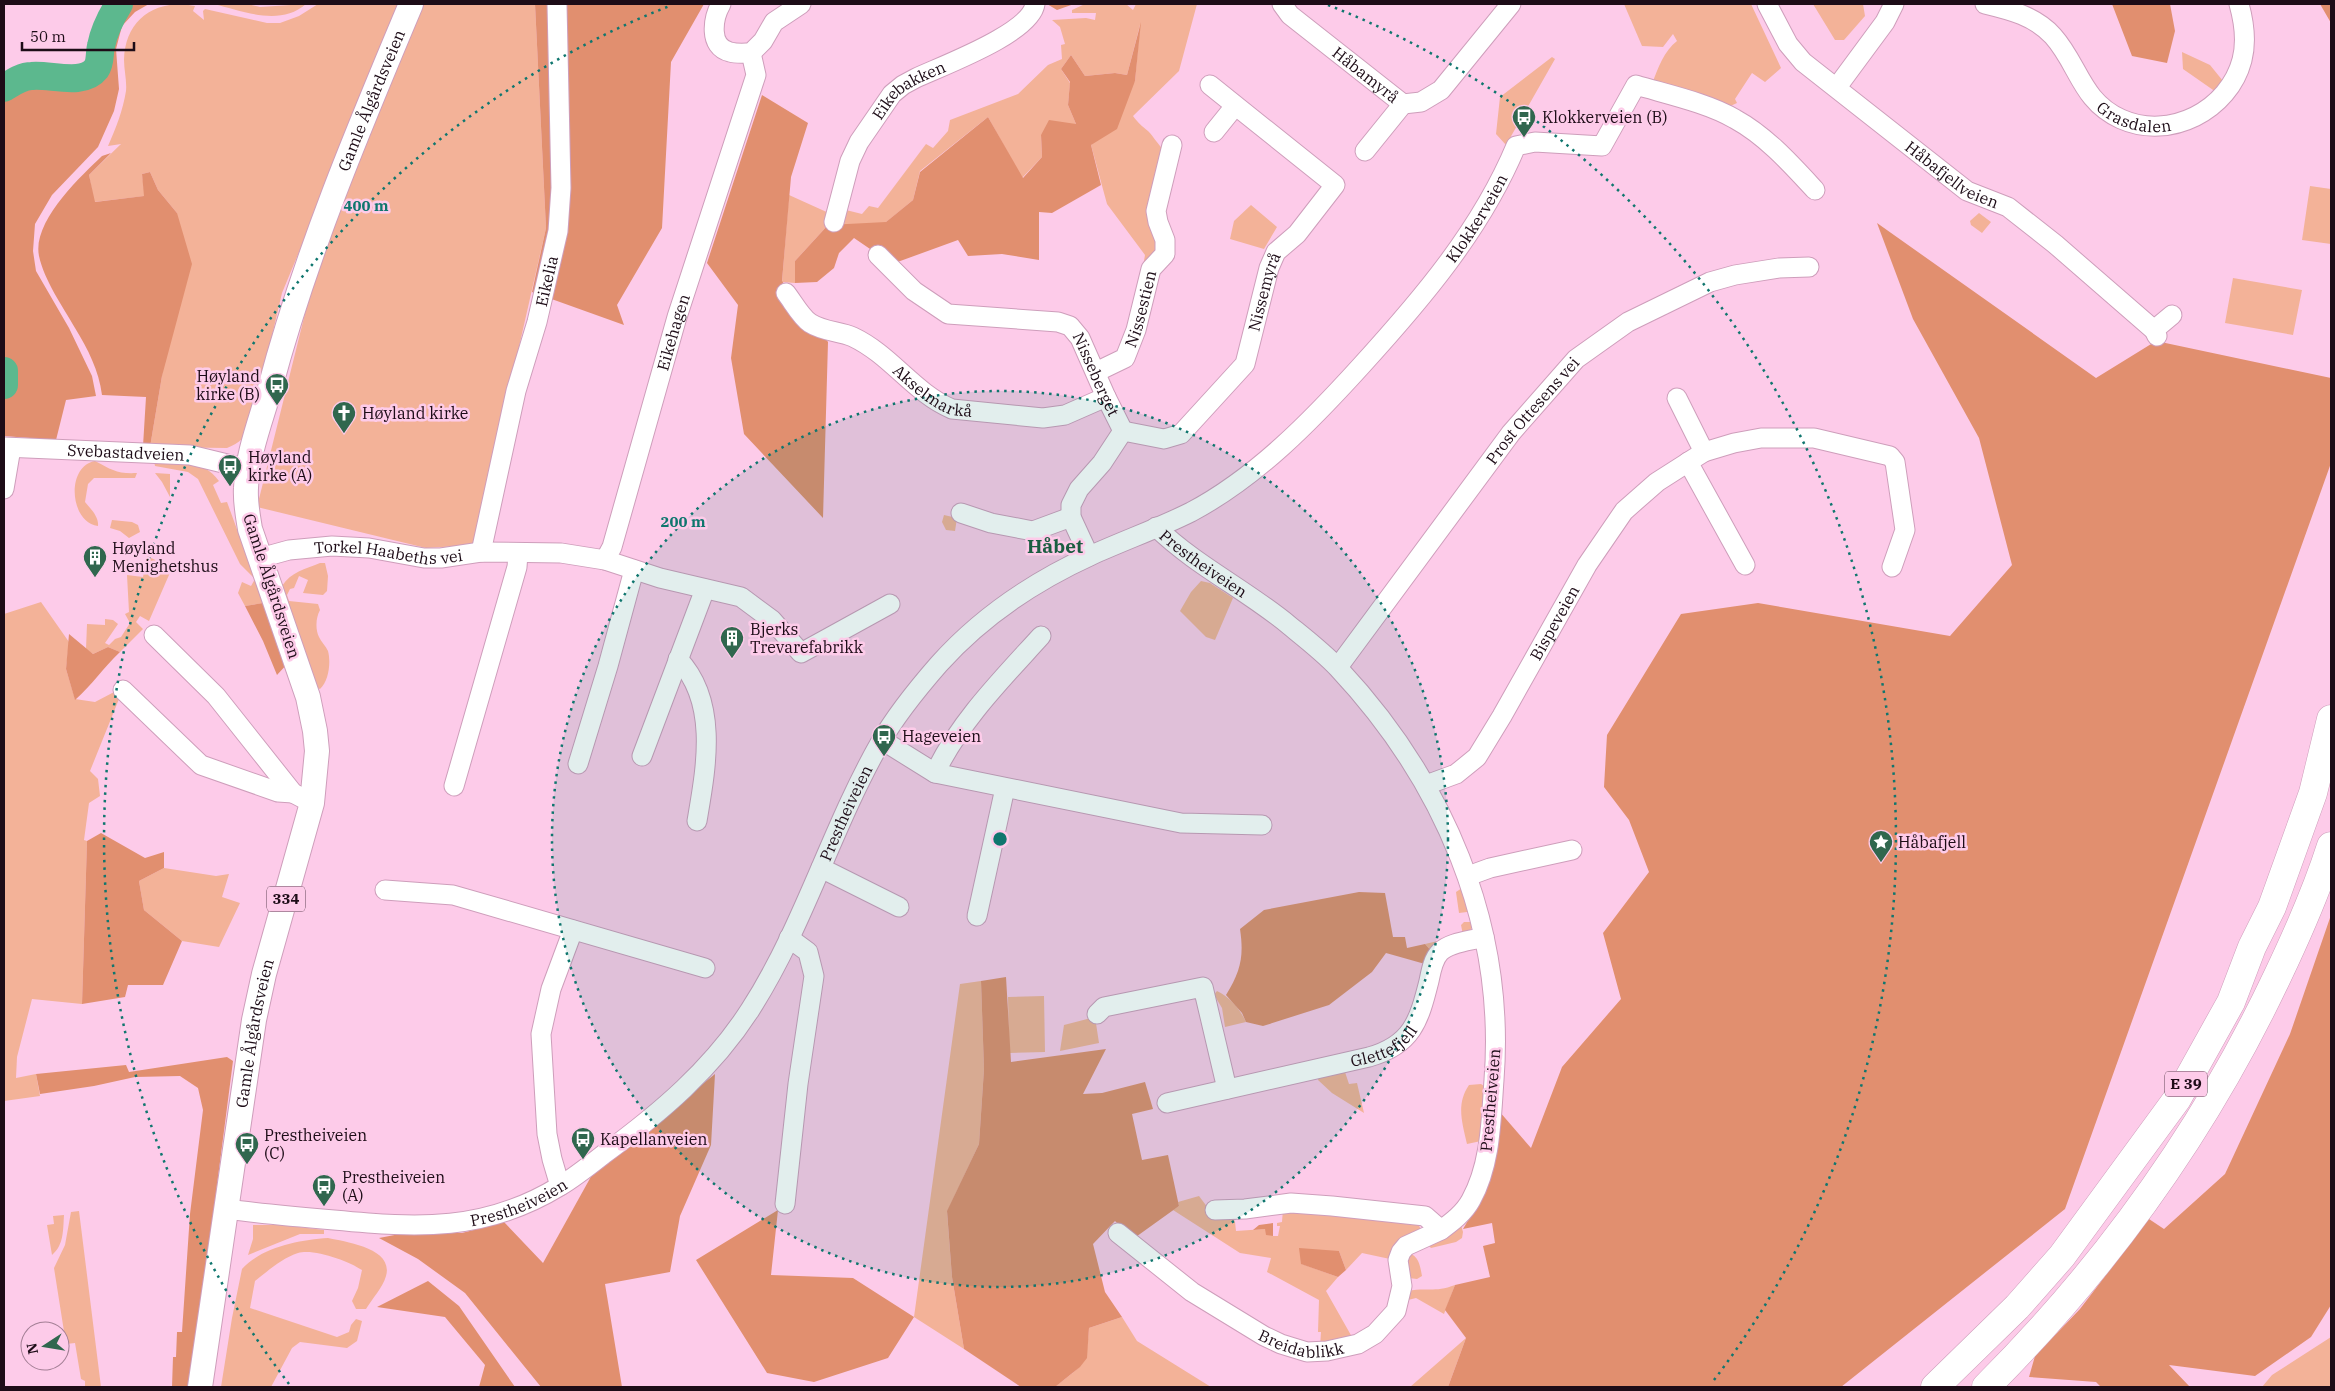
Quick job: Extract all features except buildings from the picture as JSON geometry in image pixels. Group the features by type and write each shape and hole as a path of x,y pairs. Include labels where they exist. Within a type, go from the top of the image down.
{"highway":[{"name":"E 39","path":"1934,1387 2017,1307 2062,1256 2178,1098 2231,1002 2252,948 2272,907 2313,792 2331,718"},
{"name":"E 39","path":"1986,1387 2037,1335 2095,1268 2186,1144 2226,1076 2263,1007 2298,933 2331,846"}],"main road":[{"name":"Gamle Ålgårdsveien","path":"200,1387 254,1020 302,798 317,751 312,714 300,671 250,529 246,508 248,469 284,336 303,276 349,152 410,4"}],"street":[{"name":"Eikelia","path":"481,552 516,391 537,322 558,231 561,188 556,4"},
{"path":"721,4 714,16 713,27 720,46 729,52 751,54 763,41 774,22 801,4"},
{"name":"Eikebakken","path":"834,222 846,175 859,142 892,94 916,78 1009,34 1026,22 1034,12 1036,4"},
{"name":"Håbamyrå","path":"1282,4 1290,15 1403,104 1421,102 1441,90 1511,4"},
{"name":"Håbafjellveien","path":"1767,4 1788,44 1803,62 1967,191 2008,207 2055,244 2156,333 2172,315"},
{"path":"1837,87 1885,22 1894,4"},
{"name":"Grasdalen","path":"1985,4 2022,14 2039,24 2052,36 2086,92 2097,103 2122,120 2152,126 2185,122 2212,107 2225,94 2237,74 2242,59 2245,37 2239,4"},
{"name":"Eikehagen","path":"606,560 612,547 677,317 756,75 751,54"},
{"name":"Nissemyrå","path":"1124,431 1164,439 1181,434 1245,364 1269,268 1276,252 1297,234 1335,185 1210,85"},
{"name":"Klokkerveien","path":"1156,527 1192,511 1234,484 1274,453 1346,382 1405,318 1450,259 1482,213 1516,146 1534,142 1602,146 1636,85 1695,103 1734,118 1789,161 1815,190"},
{"path":"1366,151 1403,104"},
{"path":"1214,132 1235,106"},
{"name":"Nissestien","path":"1096,372 1125,358 1136,330 1151,269 1165,254 1165,240 1156,211 1172,146"},
{"name":"Nisseberget","path":"878,255 914,291 948,314 1041,320 1070,326 1080,338 1106,397 1124,431 1102,464 1079,489 1071,505 1070,517"},
{"name":"Prost Ottesens vei","path":"1338,667 1511,433 1576,358 1628,322 1710,282 1735,275 1779,268 1809,267"},
{"name":"Akselmarkå","path":"786,293 808,322 825,330 853,337 886,359 939,403 952,409 1043,418 1065,415 1106,397"},
{"path":"1677,398 1696,457 1745,565"},
{"name":"Bispeveien","path":"1426,785 1456,774 1477,757 1587,565 1624,511 1656,482 1696,457 1734,443 1761,438 1814,438 1890,456 1895,462 1905,530 1892,567"},
{"name":"Svebastadveien","path":"7,447 190,454 248,469"},
{"path":"4,489 7,447"},
{"path":"961,513 991,523 1033,531 1070,517 1088,556"},
{"name":"Prestheiveien","path":"227,1209 400,1227 440,1225 478,1220 515,1209 560,1186 624,1140 669,1103 706,1068 751,1009 789,938 855,790 882,740 919,688 965,637 1023,593 1088,556 1156,527 1178,549 1288,624 1338,667 1394,736 1426,785 1452,834 1468,876 1484,937 1495,1007 1495,1073 1486,1158 1470,1201 1459,1216 1440,1230"},
{"name":"Torkel Haabeths vei","path":"260,558 289,550 332,546 369,548 424,558 441,558 481,552 518,554 561,553 606,560 634,570 741,597 772,620 801,653 890,604"},
{"path":"454,786 517,566 518,554"},
{"path":"578,764 608,666 634,570"},
{"path":"642,756 705,589"},
{"path":"154,635 232,714 302,798"},
{"path":"935,773 949,746 968,720 1041,636"},
{"path":"678,659 696,683 706,724 703,785 697,822"},
{"path":"123,690 201,765 278,792 302,798"},
{"path":"882,740 935,773 1182,823 1262,825"},
{"path":"977,916 1005,788"},
{"path":"1468,876 1490,868 1572,850"},
{"path":"821,868 899,907"},
{"path":"385,890 453,895 706,968"},
{"path":"560,1186 547,1134 542,1034 551,989 573,930"},
{"name":"Glettefjell","path":"1167,1103 1369,1057 1397,1046 1412,1030 1419,1017 1432,968 1440,952 1452,945 1484,937"},
{"path":"785,1204 798,1084 814,976 808,952 789,938"},
{"path":"1097,1014 1104,1007 1203,987 1227,1088"},
{"path":"1215,1210 1245,1209 1291,1203 1332,1206 1425,1216 1440,1230"},
{"name":"Breidablikk","path":"1118,1233 1192,1292 1264,1336 1281,1344 1307,1352 1327,1351 1358,1344 1375,1334 1396,1311 1402,1286 1398,1270 1398,1260 1401,1252 1406,1246 1440,1230"}],"shaded area":[{"path":"126,4 149,4 135,12 122,26 116,49 119,89 114,111 98,147 52,195 35,224 33,251 36,271 69,328 92,376 96,396 66,400 56,440 4,436 4,74 20,81 84,79 95,72 103,60 108,36 115,20"},
{"path":"214,4 247,4 260,7 306,4 296,11 285,15 273,16 249,13"},
{"path":"318,4 402,4 282,293 251,425 242,439 227,448 150,447 162,376 177,213 158,190 150,172 142,174 145,196 94,202 89,175 121,144 108,146 125,98 124,60 129,36 140,19 149,12 170,5 195,6 193,11 204,20 203,11 205,9 267,23 280,23 299,16"},
{"path":"421,4 535,4 546,228 474,545 426,548 257,507 322,245"},
{"path":"535,4 704,4 671,62 662,228 617,305 624,325 532,292 546,228"},
{"path":"1047,4 1074,4 1057,10"},
{"path":"1085,4 1126,4 1133,10 1136,4 1197,4 1179,71 1133,116 1165,151 1160,250 1142,272 1145,255 1107,204 1091,145 1135,81 1140,25 1127,75 1115,73 1085,76 1071,55 1061,69 1070,83 1068,105 1076,124 1041,135 1042,157 1022,178 988,117 920,171 913,200 885,223 842,226 846,210 862,214 869,206 878,208 926,144 933,148 948,131 950,120 1018,94 1048,65 1062,59 1061,45 1065,44 1060,27 1052,20 1086,18 1095,20 1096,13 1072,13 1072,10"},
{"path":"1624,4 1751,4 1781,68 1765,82 1752,73 1735,99 1737,103 1726,108 1652,84 1665,55 1677,41 1673,34 1663,47 1642,46"},
{"path":"1813,4 1863,4 1865,16 1844,40 1835,40"},
{"path":"2112,4 2170,4 2175,31 2167,63 2132,56"},
{"path":"2320,4 2331,4 2331,23"},
{"path":"1141,22 1135,81 1117,129 1091,145 1101,185 1052,213 1039,212 1039,260 1002,254 968,256 958,240 892,264 854,238 839,253 834,268 817,282 795,283 795,261 828,225 886,222 913,200 920,172 988,117 1023,178 1042,157 1041,135 1049,120 1076,124 1068,105 1070,82 1061,69 1071,55 1085,76 1115,73 1127,75"},
{"path":"2182,52 2210,65 2223,81 2216,92 2183,69"},
{"path":"1552,57 1555,59 1506,145 1496,134 1500,97"},
{"path":"762,95 808,123 791,177 782,281 828,342 823,518 744,434 731,358 738,305 707,263"},
{"path":"111,153 89,175 95,202 144,196 142,174 150,172 158,190 177,213 192,264 162,376 150,447 143,446 146,397 102,395 92,360 49,284 39,256 39,243 50,215 82,176 102,156"},
{"path":"2310,186 2331,189 2331,244 2302,240"},
{"path":"789,195 831,214 828,225 795,261 795,283 782,282"},
{"path":"1251,205 1277,227 1264,249 1230,239 1234,221"},
{"path":"1979,213 1991,222 1982,233 1971,225 1970,221"},
{"path":"1877,223 2096,378 2156,341 2331,378 2331,463 2065,1209 1841,1387 1448,1387 1466,1338 1445,1310 1455,1285 1490,1277 1483,1246 1495,1243 1492,1223 1463,1229 1483,1195 1499,1111 1531,1148 1562,1067 1621,999 1603,933 1649,872 1629,820 1604,787 1607,735 1681,614 1758,603 1950,636 2012,565 1979,438 1913,319"},
{"path":"2233,278 2302,290 2293,335 2225,323"},
{"path":"95,461 115,471 137,473 135,478 94,478 88,484 85,502 96,516 98,526 88,522 81,515 75,494 79,473 86,465"},
{"path":"154,461 198,465 205,468 219,481 213,485 221,503 227,502 264,603 245,606 238,593 242,582 251,586 255,579 240,564 198,479 188,472 155,466"},
{"path":"155,473 170,474 170,497 162,482"},
{"path":"944,515 957,518 955,531 946,530 942,522"},
{"path":"112,520 132,522 138,525 140,532 129,538 120,531 110,528"},
{"path":"147,556 172,568 149,621 140,616 136,622 143,629 120,652 108,647 93,654 86,649 87,624 105,625 105,619 113,620 118,624 105,643 109,645 115,639 121,637 130,623 125,614 129,612 127,575 143,577"},
{"path":"320,563 325,563 328,576 327,591 323,595 303,593 308,580 299,576 294,588 290,589 287,595 289,601 318,604 320,610 317,630 320,639 328,651 329,660 327,676 320,689 313,686 282,586 294,574"},
{"path":"1201,581 1210,583 1233,598 1215,640 1206,637 1180,611 1191,592"},
{"path":"41,602 69,642 66,669 75,699 95,702 116,691 119,699 90,771 98,779 100,796 89,803 84,840 87,841 82,1004 32,999 17,1057 16,1078 36,1074 40,1096 4,1101 4,614"},
{"path":"263,603 288,663 277,675 263,641 245,606"},
{"path":"69,634 93,654 108,647 120,652 75,700 66,669"},
{"path":"101,833 145,858 164,852 164,868 139,881 144,910 182,941 163,985 128,985 125,997 82,1004 87,841"},
{"path":"164,868 216,876 229,874 222,897 240,903 219,947 182,941 144,910 139,881"},
{"path":"1462,888 1470,907 1467,912 1459,913 1456,892"},
{"path":"1359,892 1385,893 1393,937 1405,937 1407,948 1425,944 1433,953 1425,964 1386,953 1372,972 1329,1005 1263,1026 1246,1022 1242,1013 1226,995 1240,963 1242,947 1240,929 1264,910"},
{"path":"2331,915 2331,1305 2311,1337 2255,1376 2169,1365 2190,1387 2101,1387 2096,1382 2029,1377 2035,1356 2080,1309 2149,1219 2164,1229 2225,1174 2290,1034"},
{"path":"1464,922 1471,922 1473,926 1467,935 1433,953 1425,944 1463,935 1461,925"},
{"path":"1006,977 1011,1062 1106,1049 1083,1094 1102,1093 1145,1082 1153,1109 1132,1114 1142,1160 1168,1155 1179,1206 1133,1239 1115,1221 1093,1244 1105,1292 1122,1317 1089,1328 1087,1358 1080,1367 1055,1387 1021,1387 964,1349 952,1277 947,1211 979,1144 984,1069 981,981"},
{"path":"981,981 984,1069 979,1144 947,1212 952,1277 964,1349 914,1317 960,984"},
{"path":"1217,991 1234,1004 1246,1022 1225,1027 1222,1008 1216,998 1212,997"},
{"path":"1044,996 1045,1052 1009,1053 1008,997"},
{"path":"1095,1017 1099,1043 1060,1051 1064,1025"},
{"path":"227,1057 233,1061 191,1387 172,1387 173,1357 176,1357 177,1332 182,1332 190,1214 203,1110 198,1088 180,1076 135,1077 94,1086 40,1094 36,1074 126,1065 129,1072"},
{"path":"1344,1069 1349,1084 1357,1083 1364,1113 1332,1093 1318,1080 1319,1076"},
{"path":"715,1074 711,1145 680,1216 670,1272 605,1284 622,1387 541,1387 465,1293 418,1259 379,1238 405,1233 462,1233 504,1222 543,1263 593,1173"},
{"path":"1481,1084 1487,1088 1481,1141 1467,1144 1461,1113 1462,1099 1469,1085"},
{"path":"1199,1196 1214,1216 1231,1215 1235,1222 1236,1231 1265,1229 1273,1236 1278,1236 1280,1226 1277,1226 1277,1223 1282,1222 1283,1209 1417,1221 1421,1230 1390,1259 1362,1253 1346,1270 1339,1251 1302,1264 1338,1277 1326,1291 1352,1337 1320,1347 1321,1332 1318,1332 1319,1300 1267,1272 1271,1258 1240,1253 1173,1210 1179,1206 1178,1202"},
{"path":"778,1210 771,1275 853,1278 914,1317 888,1358 814,1382 767,1373 696,1260"},
{"path":"79,1211 101,1387 85,1387 85,1381 81,1379 75,1343 70,1344 70,1321 62,1321 54,1268 65,1245 71,1212"},
{"path":"64,1215 61,1242 52,1255 47,1225 54,1224 53,1216"},
{"path":"1273,1223 1273,1236 1266,1235 1265,1229 1253,1230 1259,1225"},
{"path":"253,1225 282,1225 324,1230 324,1234 300,1234 248,1255 253,1239"},
{"path":"1461,1225 1462,1238 1456,1242 1431,1248 1427,1244"},
{"path":"328,1238 367,1248 383,1259 387,1266 385,1280 366,1309 356,1309 352,1301 358,1288 362,1270 331,1256 312,1252 298,1253 286,1258 255,1281 250,1308 337,1337 349,1332 351,1325 356,1319 362,1321 357,1341 347,1348 300,1342 292,1348 271,1387 221,1387 242,1269 250,1261 270,1250 293,1243"},
{"path":"1299,1248 1339,1251 1346,1270 1338,1277 1301,1264"},
{"path":"1410,1253 1420,1265 1422,1276 1417,1279 1409,1278 1405,1256"},
{"path":"428,1281 459,1306 515,1387 479,1387 485,1365 445,1317 377,1307"},
{"path":"1455,1285 1444,1314 1416,1298 1404,1301 1408,1291 1441,1289"},
{"path":"1122,1317 1137,1341 1211,1387 1055,1387 1082,1363 1087,1350 1089,1328"},
{"path":"2331,1337 2331,1387 2262,1387 2272,1375"},
{"path":"1466,1338 1448,1387 1410,1387"}],"waterway":[{"path":"4,88 28,76 75,78 90,74 98,66 104,35 119,4"},
{"path":"4,371 4,385"}],"place":[{"name":"Klokkerveien (B)","path":"1524,138"},
{"name":"Høyland kirke (B)","path":"277,406"},
{"name":"Høyland kirke","path":"344,434"},
{"name":"Høyland kirke (A)","path":"230,487"},
{"name":"Høyland Menighetshus","path":"95,578"},
{"name":"Bjerks Trevarefabrikk","path":"732,659"},
{"name":"Hageveien","path":"884,757"},
{"name":"Håbafjell","path":"1881,863"},
{"name":"Kapellanveien","path":"583,1160"},
{"name":"Prestheiveien (C)","path":"247,1165"},
{"name":"Prestheiveien (A)","path":"324,1207"}],"district":[{"name":"Håbet","path":"1055,546"}]}
